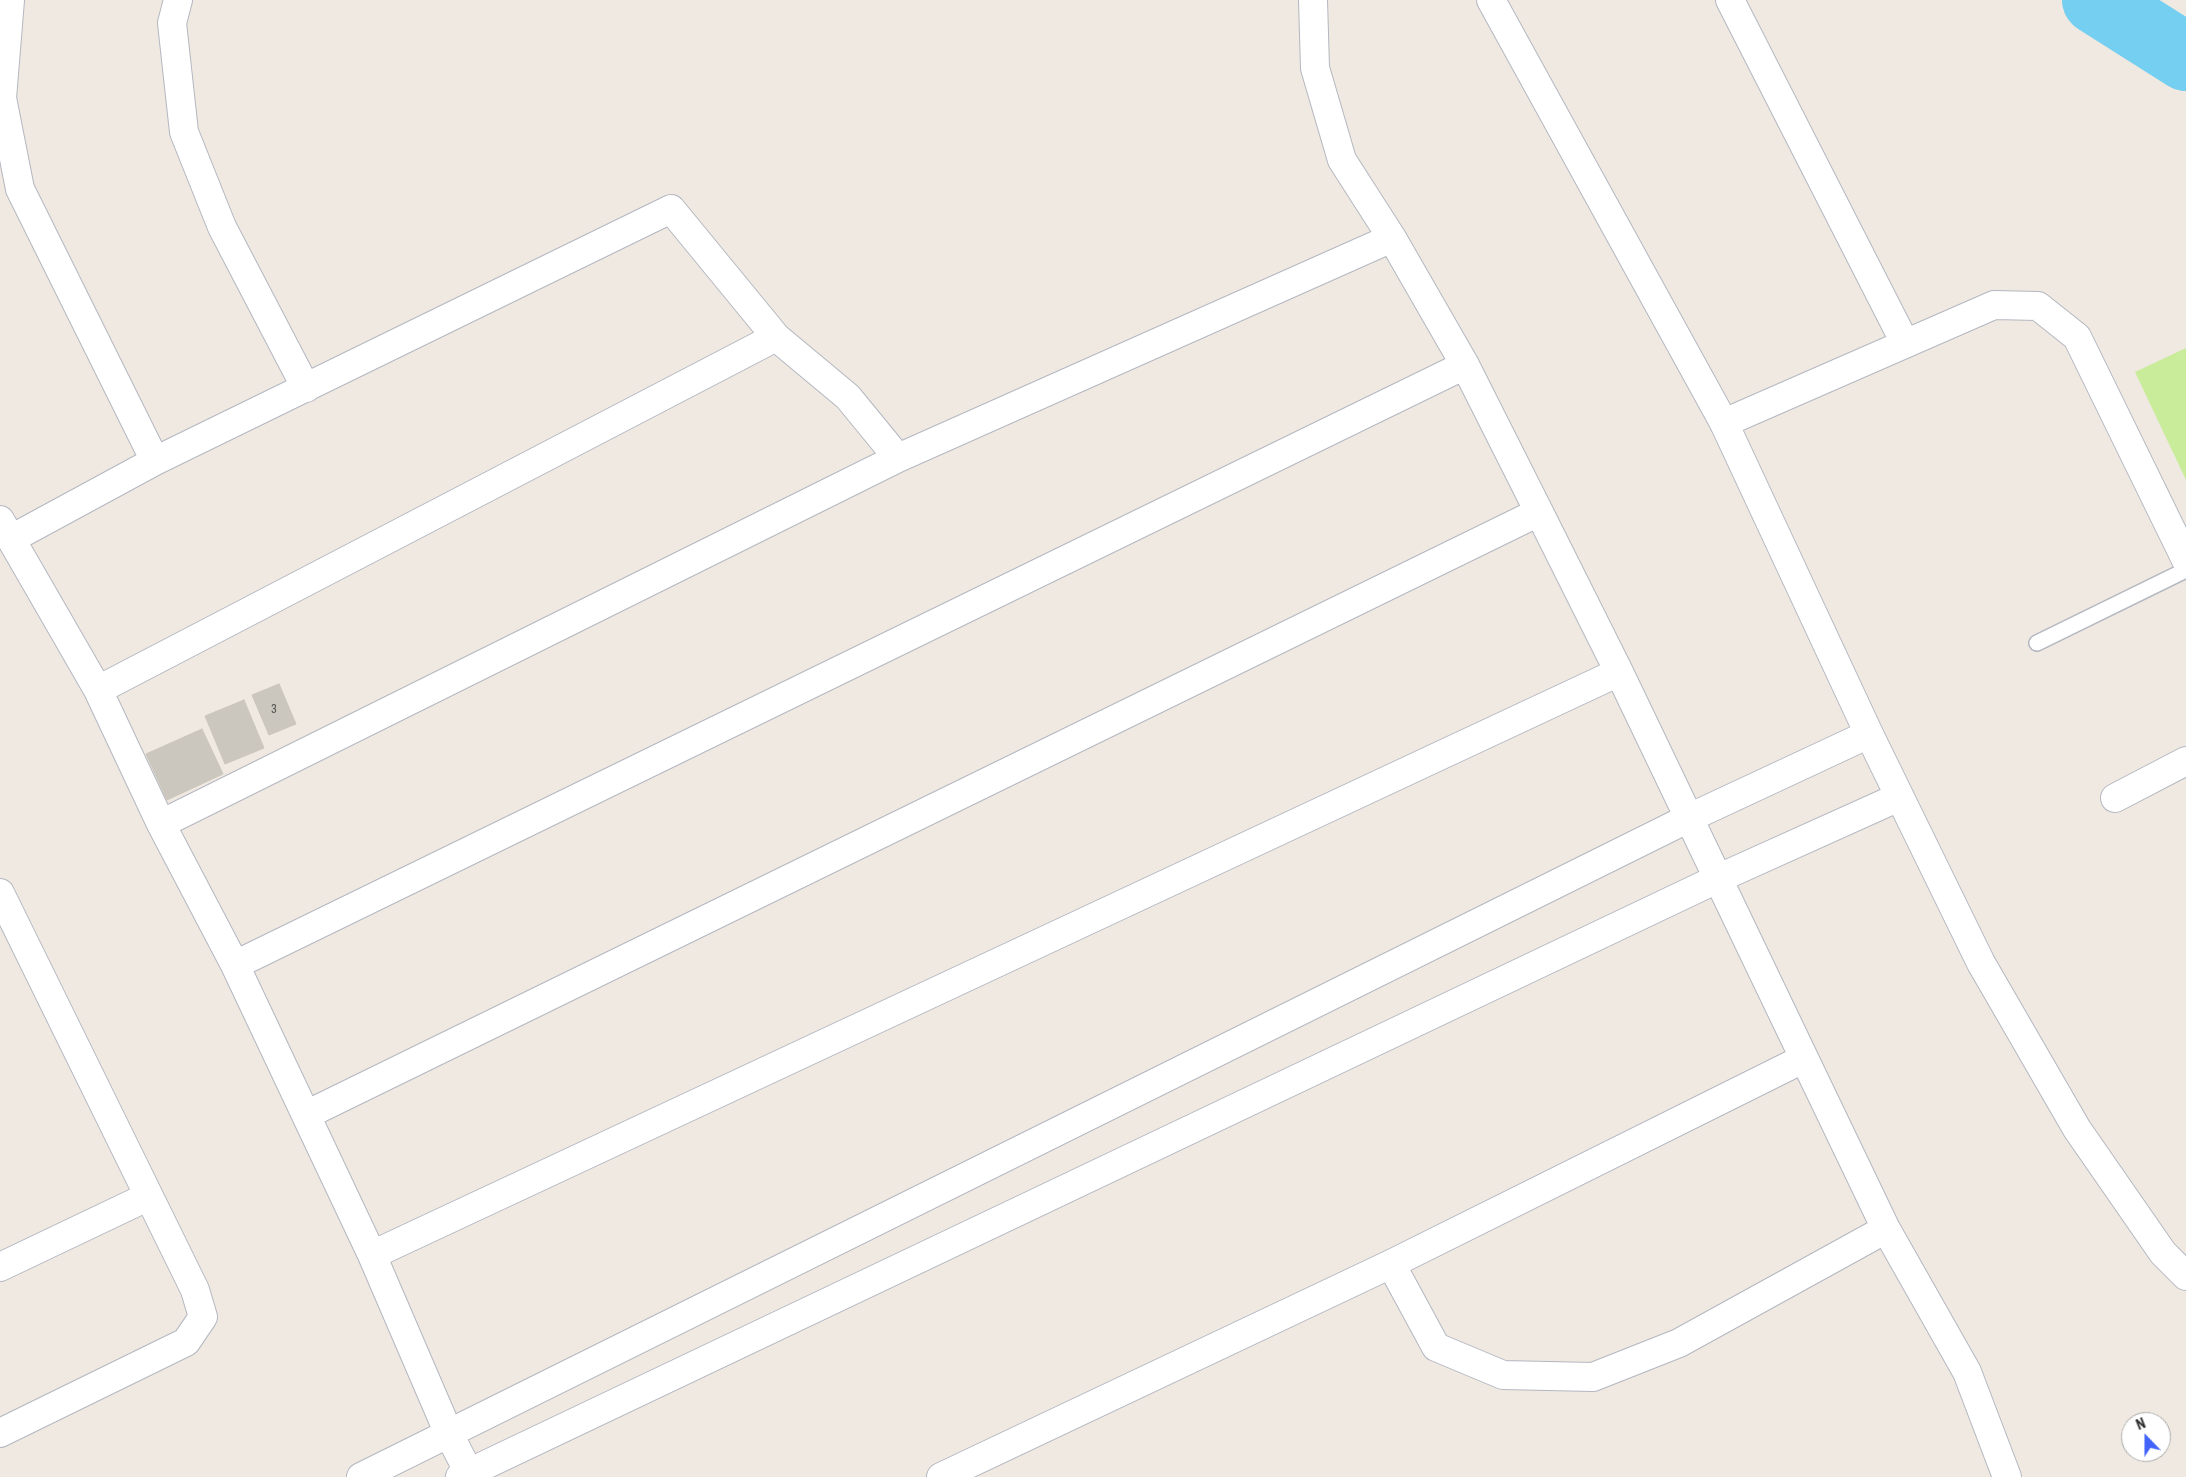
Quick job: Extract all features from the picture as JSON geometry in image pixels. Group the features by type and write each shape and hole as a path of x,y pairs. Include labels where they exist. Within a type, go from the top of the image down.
{"street":[{"path":"10,0 2,98 20,189 155,461"},
{"path":"178,0 172,22 184,132 222,227 306,388"},
{"path":"1313,0 1315,68 1342,160 1392,238 1464,366 1539,512 1619,672 1886,1229 1967,1372 2007,1477"},
{"path":"1491,0 1724,422 1869,734 1981,963 2077,1129 2163,1253 2186,1276"},
{"path":"1730,0 1905,343"},
{"path":"898,458 848,396 776,337 671,209 155,461 5,529 98,690 161,824 235,965 372,1255 467,1476 1717,879 1899,797"},
{"path":"161,824 898,458 1392,238"},
{"path":"1724,422 1994,305 2038,306 2077,337 2186,560"},
{"path":"98,690 776,337"},
{"path":"235,965 1464,366"},
{"path":"306,1115 1539,512"},
{"path":"372,1255 1619,672"},
{"path":"361,1477 1689,818 1869,734"},
{"path":"2115,798 2186,761"},
{"path":"0,893 147,1197 195,1290 203,1317 186,1342 0,1433"},
{"path":"941,1477 1391,1264 1803,1059"},
{"path":"0,1267 147,1197"},
{"path":"1391,1264 1436,1347 1503,1375 1593,1378 1679,1343 1886,1229"}],"lane":[{"path":"2037,643 2186,570"}],"green space":[{"path":"2186,348 2186,480 2135,372"}],"building":[{"path":"279,684 296,724 269,735 252,695"},
{"path":"244,700 264,748 225,764 205,716"},
{"path":"202,729 223,774 167,800 146,754"}],"waterway":[{"path":"2096,0 2186,57"}]}
